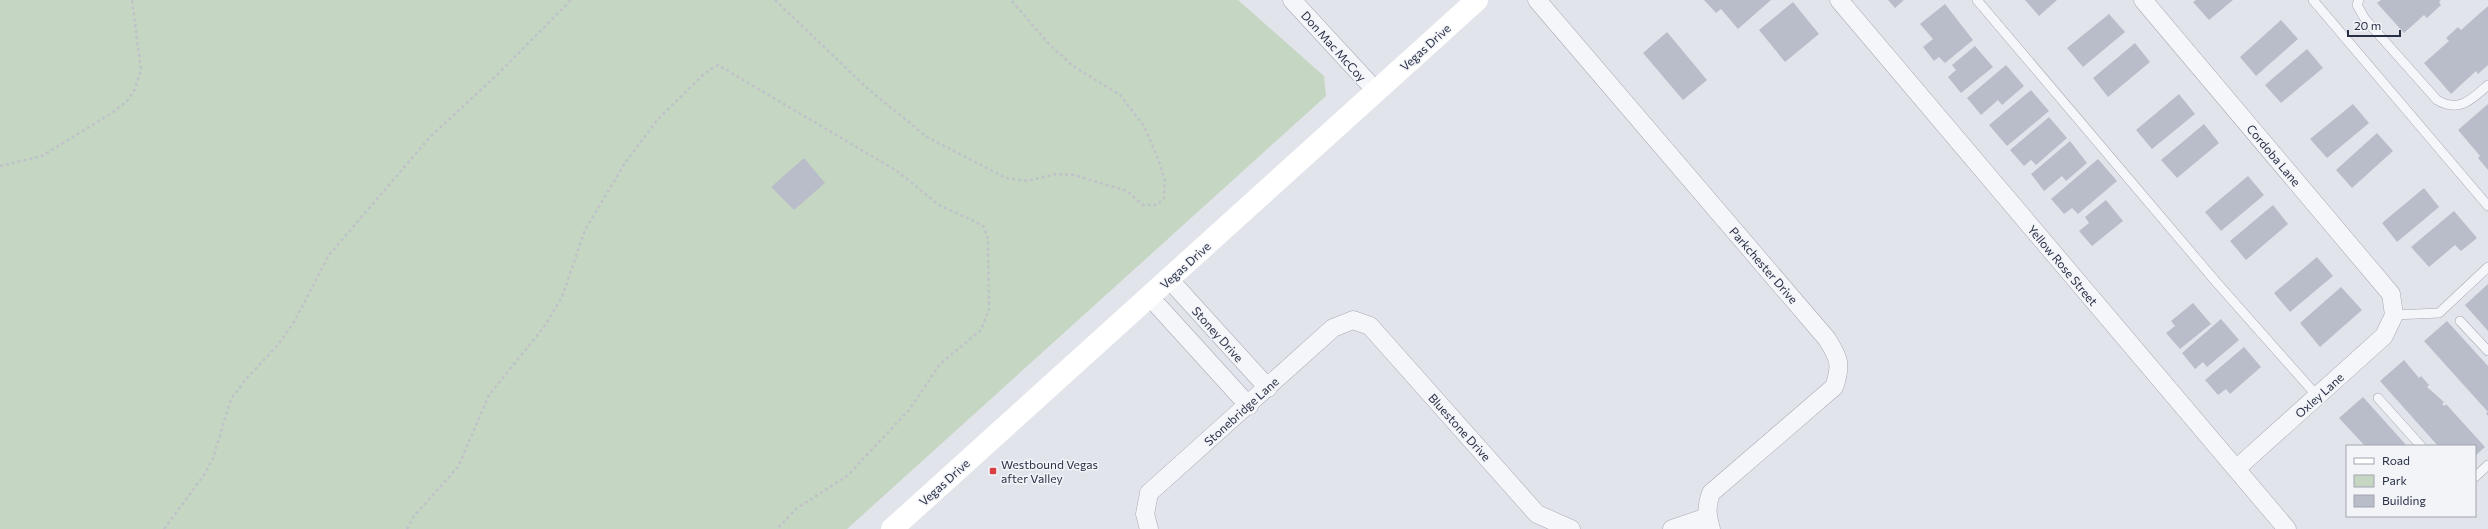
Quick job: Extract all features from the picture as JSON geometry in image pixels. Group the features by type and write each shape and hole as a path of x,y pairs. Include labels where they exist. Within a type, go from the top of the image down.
{"main road":[{"name":"Vegas Drive","path":"892,529 1477,0"}],"street":[{"name":"Don Mac McCoy","path":"1292,0 1376,91"},
{"name":"Parkchester Drive","path":"1537,0 1827,339 1837,355 1840,371 1834,387 1711,493 1707,506 1709,523"},
{"name":"Yellow Rose Street","path":"1839,0 2287,529"},
{"name":"Cordoba Lane","path":"2143,0 2391,294 2394,314"},
{"name":"Stoney Drive","path":"1169,279 1268,388"},
{"path":"1150,296 1248,406"},
{"name":"Oxley Lane","path":"2236,469 2318,397 2384,336 2394,314"},
{"name":"Stonebridge Lane","path":"1147,522 1149,493 1248,406 1333,328 1353,320"},
{"name":"Bluestone Drive","path":"1353,320 1370,326 1537,514 1571,529"},
{"path":"1672,529 1709,523"}],"lane":[{"path":"1977,0 2217,283 2318,397"},
{"path":"2313,0 2488,206"},
{"path":"2359,0 2357,5 2365,19 2437,100 2447,106 2456,106 2473,98 2488,85"},
{"path":"2394,314 2439,313 2488,267"},
{"path":"2460,321 2488,351"},
{"path":"2378,398 2420,445"},
{"path":"2476,476 2488,465"}],"path":[{"path":"0,166 42,156 112,113 127,101 135,89 141,70 132,0"},
{"path":"164,529 204,475 213,458 231,399 246,379 277,346 294,322 329,255 430,137 498,74 570,0"},
{"path":"775,0 867,88 921,132 976,165 1006,178 1027,181 1056,174 1074,175 1127,191 1143,205 1156,205 1164,198 1165,181 1157,156 1144,126 1120,95 1073,66 1050,45 1011,0"},
{"path":"407,529 414,516 458,467 489,396 547,321 562,297 585,230 625,163 658,119 705,73 718,65 897,171 939,205 984,227 988,239 989,310 981,330 940,364 909,410 847,476 796,510 777,529"}],"green space":[{"path":"0,0 1238,0 1324,76 1326,96 847,529 0,529"}],"building":[{"path":"1704,0 1771,0 1738,29 1721,9 1716,13"},
{"path":"1888,0 1904,0 1895,8"},
{"path":"2025,0 2057,0 2039,16"},
{"path":"2196,0 2233,0 2209,20 2193,2"},
{"path":"2381,0 2441,0 2439,2 2441,5 2427,18 2424,15 2404,33 2377,3"},
{"path":"1793,2 1819,34 1785,62 1759,30"},
{"path":"1945,4 1973,40 1945,63 1939,57 1934,61 1923,47 1933,39 1920,24"},
{"path":"2488,6 2488,65 2478,74 2476,71 2451,94 2424,63 2449,41 2446,38 2458,27 2461,30"},
{"path":"2109,14 2125,32 2083,67 2067,48"},
{"path":"2281,20 2298,39 2256,76 2240,57"},
{"path":"1667,32 1707,80 1683,100 1643,53"},
{"path":"2135,43 2150,62 2108,97 2093,78"},
{"path":"1975,46 1993,67 1961,93 1948,77 1956,70 1952,65"},
{"path":"2307,49 2323,68 2281,103 2265,85"},
{"path":"2006,65 2024,86 2002,105 1998,100 1981,115 1967,98"},
{"path":"2031,90 2049,111 2007,146 1989,125"},
{"path":"2179,94 2195,114 2152,149 2136,130"},
{"path":"2353,104 2369,123 2327,158 2310,139"},
{"path":"2488,104 2488,170 2478,158 2480,156 2458,130"},
{"path":"2049,117 2067,138 2036,165 2031,160 2024,166 2010,150"},
{"path":"2204,124 2219,143 2177,178 2161,160"},
{"path":"2377,133 2393,151 2352,188 2336,170"},
{"path":"2070,141 2087,163 2066,181 2062,176 2044,191 2031,174"},
{"path":"804,158 825,183 794,210 771,187"},
{"path":"2098,159 2117,181 2078,214 2072,208 2064,214 2051,199"},
{"path":"2248,176 2264,195 2221,231 2205,212"},
{"path":"2424,188 2439,207 2397,242 2382,223"},
{"path":"2106,200 2123,221 2092,246 2079,231 2089,223 2085,217"},
{"path":"2273,205 2288,224 2246,260 2230,241"},
{"path":"2454,211 2477,238 2461,251 2455,245 2429,267 2411,247"},
{"path":"2317,257 2333,276 2290,312 2274,293"},
{"path":"2488,284 2488,331 2465,305"},
{"path":"2341,287 2362,310 2320,347 2300,323"},
{"path":"2193,303 2211,324 2180,349 2166,333 2175,326 2171,321"},
{"path":"2221,319 2239,340 2207,367 2203,362 2195,369 2182,353"},
{"path":"2447,321 2488,366 2488,412 2424,341"},
{"path":"2244,347 2261,367 2230,394 2226,389 2218,395 2205,380"},
{"path":"2404,360 2419,378 2421,376 2429,385 2427,387 2444,402 2442,404 2445,406 2446,404 2485,447 2476,455 2476,445 2437,445 2380,381"},
{"path":"2363,397 2406,445 2364,445 2339,418"}],"place":[{"name":"Westbound Vegas after Valley","path":"993,471"}]}
